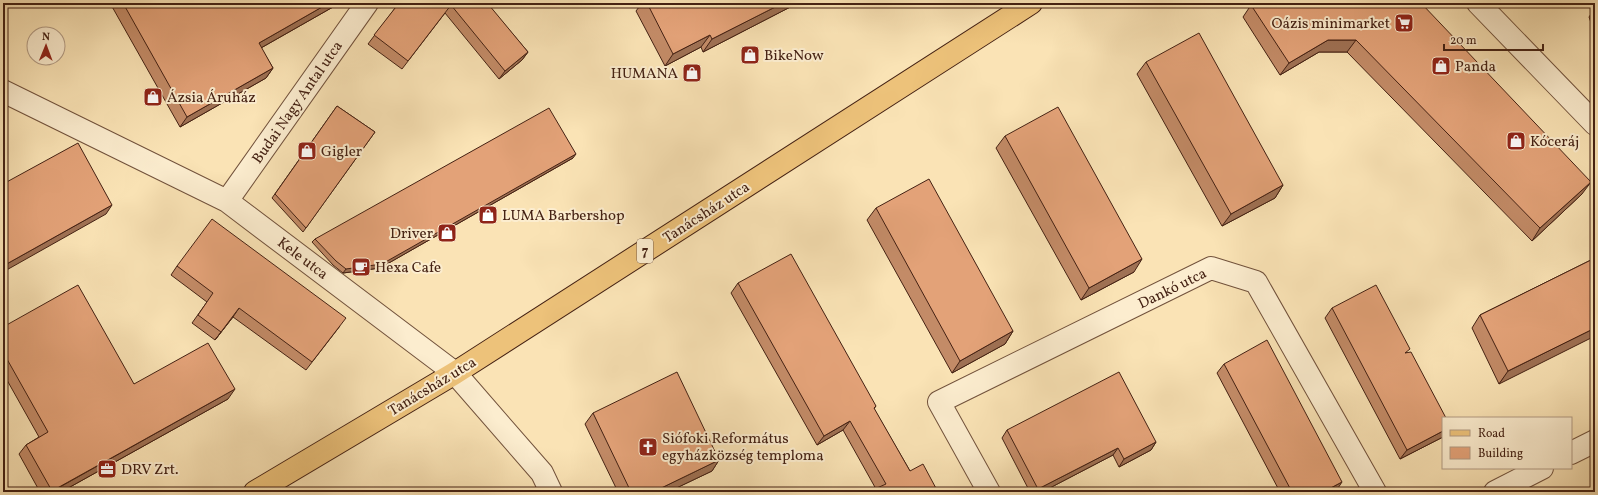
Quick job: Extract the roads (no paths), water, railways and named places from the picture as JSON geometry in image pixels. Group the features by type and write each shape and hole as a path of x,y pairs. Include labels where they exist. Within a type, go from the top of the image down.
{"main road":[{"name":"Tanácsház utca","path":"256,492 455,373 1030,3"}],"street":[{"name":"Budai Nagy Antal utca","path":"227,201 367,3"},
{"path":"1478,3 1595,124"},
{"name":"Kele utca","path":"3,92 227,201 455,373 542,473 551,492"},
{"name":"Dankó utca","path":"989,492 939,402 1210,268 1256,282 1374,492"},
{"path":"1572,452 1595,441"},
{"path":"1495,492 1540,469"}],"place":[{"name":"Oázis minimarket","path":"1404,23"},
{"name":"BikeNow","path":"750,55"},
{"name":"Panda","path":"1441,66"},
{"name":"HUMANA","path":"692,73"},
{"name":"Ázsia Áruház","path":"153,97"},
{"name":"Kóceráj","path":"1516,141"},
{"name":"Gigler","path":"307,151"},
{"name":"LUMA Barbershop","path":"488,215"},
{"name":"Driver","path":"447,233"},
{"name":"Hexa Cafe","path":"361,267"},
{"name":"Siófoki Református egyházközség temploma","path":"648,447"},
{"name":"DRV Zrt.","path":"107,469"}]}
